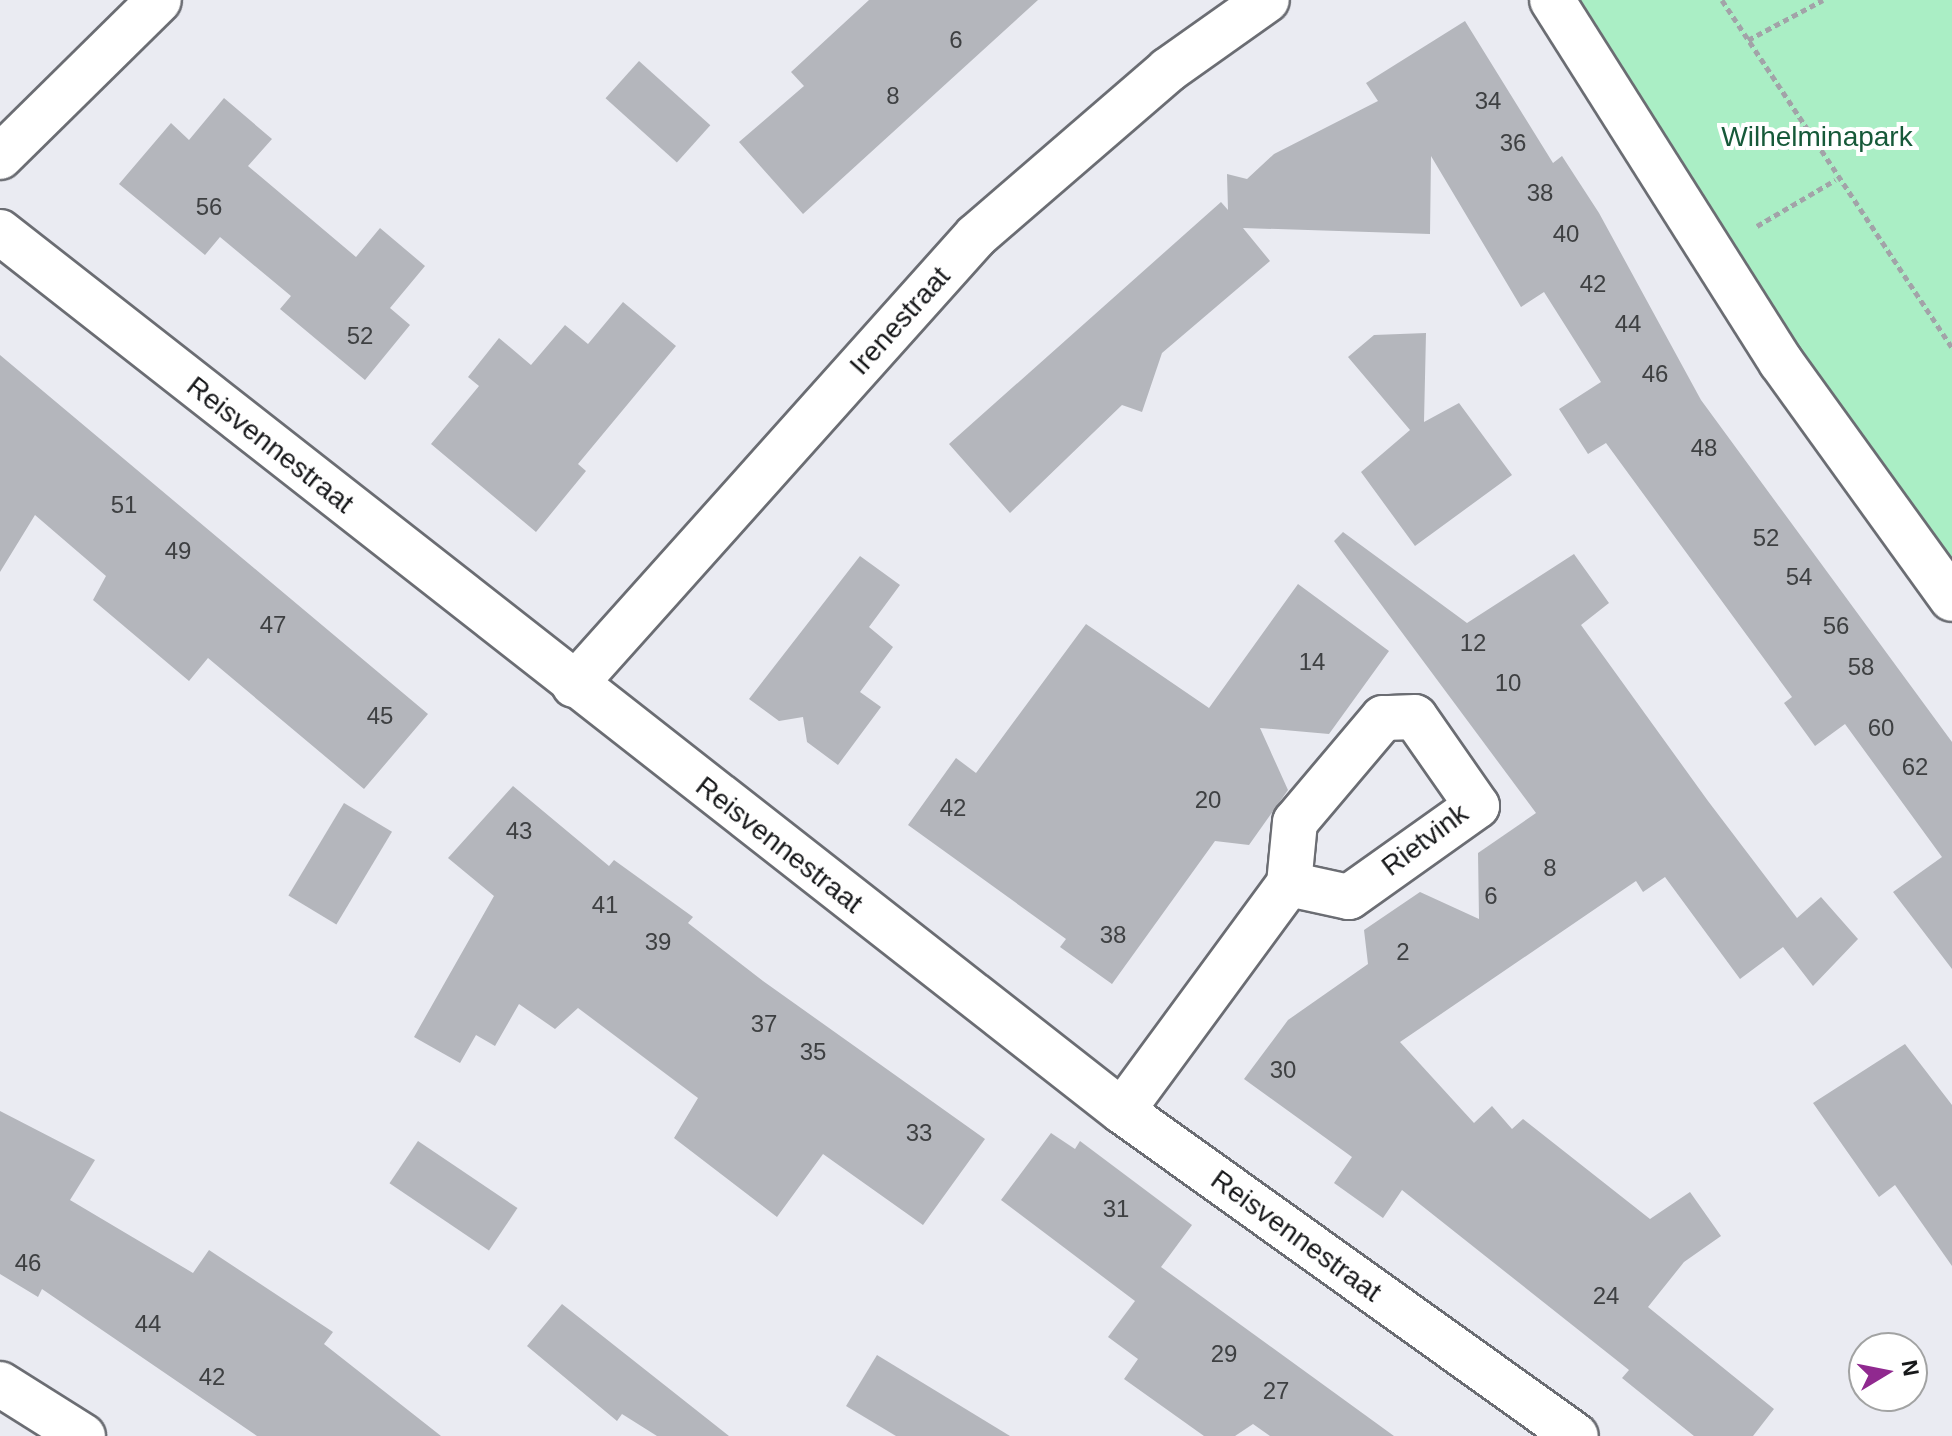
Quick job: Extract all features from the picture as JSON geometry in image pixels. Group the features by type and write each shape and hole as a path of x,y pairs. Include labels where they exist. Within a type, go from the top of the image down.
{"street":[{"path":"0,157 159,0"},
{"name":"Irenestraat","path":"574,685 976,236 1168,70 1267,0"},
{"path":"1552,0 1710,254 1952,599"},
{"name":"Reisvennestraat","path":"0,232 574,685 1122,1111 1576,1436"},
{"name":"Rietvink","path":"1415,717 1477,806 1349,897 1289,884 1295,822 1383,718 1415,717"},
{"path":"1122,1111 1289,884"},
{"path":"0,1384 83,1436"}],"path":[{"path":"1722,0 1835,180 1952,347"},
{"path":"1748,40 1823,0"},
{"path":"1710,254 1835,180"}],"green space":[{"name":"Wilhelminapark","path":"1580,0 1952,0 1952,559 1779,324"}],"building":[{"path":"869,0 1038,0 803,214 739,142 804,86 791,72"},
{"path":"1465,21 1553,163 1562,156 1599,213 1701,400 1952,742 1952,969 1893,892 1942,857 1845,724 1815,746 1784,703 1792,697 1606,443 1588,454 1559,409 1601,382 1544,292 1521,307 1431,156 1430,234 1243,228 1270,261 1162,353 1142,412 1122,405 1010,513 949,444 1221,202 1228,210 1227,174 1247,179 1274,154 1378,101 1366,83"},
{"path":"639,61 710,125 677,162 606,98"},
{"path":"224,98 272,139 248,166 356,257 380,228 425,266 390,308 410,325 365,380 280,309 291,296 220,237 205,255 119,184 171,123 189,140"},
{"path":"623,302 676,346 578,464 586,471 536,532 431,444 479,386 468,377 499,338 531,365 565,325 588,344"},
{"path":"1426,333 1424,422 1459,403 1512,475 1415,546 1361,472 1410,430 1348,357 1374,335"},
{"path":"0,355 428,714 364,789 208,658 189,681 93,600 106,576 35,515 0,572"},
{"path":"1343,532 1467,623 1574,554 1609,603 1581,625 1708,801 1797,918 1821,897 1858,939 1813,986 1783,947 1740,979 1665,877 1643,892 1636,881 1400,1042 1474,1123 1492,1106 1512,1129 1523,1119 1650,1219 1690,1192 1721,1236 1684,1262 1648,1307 1774,1409 1753,1436 1694,1436 1622,1378 1629,1370 1402,1190 1383,1218 1334,1183 1352,1157 1244,1079 1288,1020 1368,964 1364,930 1420,892 1479,919 1478,853 1536,813 1334,541"},
{"path":"860,556 900,585 869,627 893,647 860,692 881,707 838,765 807,742 803,717 779,721 749,699"},
{"path":"1298,584 1389,651 1329,734 1260,728 1288,790 1249,845 1215,841 1112,984 1060,947 1066,939 908,825 956,758 976,773 1086,624 1209,708"},
{"path":"513,786 609,866 614,860 693,917 688,923 763,981 985,1139 923,1225 823,1154 777,1217 674,1138 698,1098 578,1008 555,1029 519,1004 495,1046 476,1035 460,1063 414,1037 494,896 448,858"},
{"path":"344,803 392,832 336,924 288,896"},
{"path":"1905,1044 1952,1105 1952,1266 1895,1185 1879,1197 1813,1103"},
{"path":"0,1111 95,1160 70,1200 193,1273 209,1250 333,1332 324,1344 441,1436 257,1436 42,1289 38,1297 0,1274"},
{"path":"1051,1133 1075,1149 1080,1141 1192,1225 1161,1267 1394,1436 1270,1436 1253,1424 1235,1436 1204,1436 1124,1379 1138,1359 1108,1337 1135,1301 1001,1200"},
{"path":"418,1141 517,1208 489,1250 389,1183"},
{"path":"562,1304 729,1436 657,1436 622,1414 617,1421 527,1346"},
{"path":"877,1355 1010,1436 896,1436 846,1406"}]}
